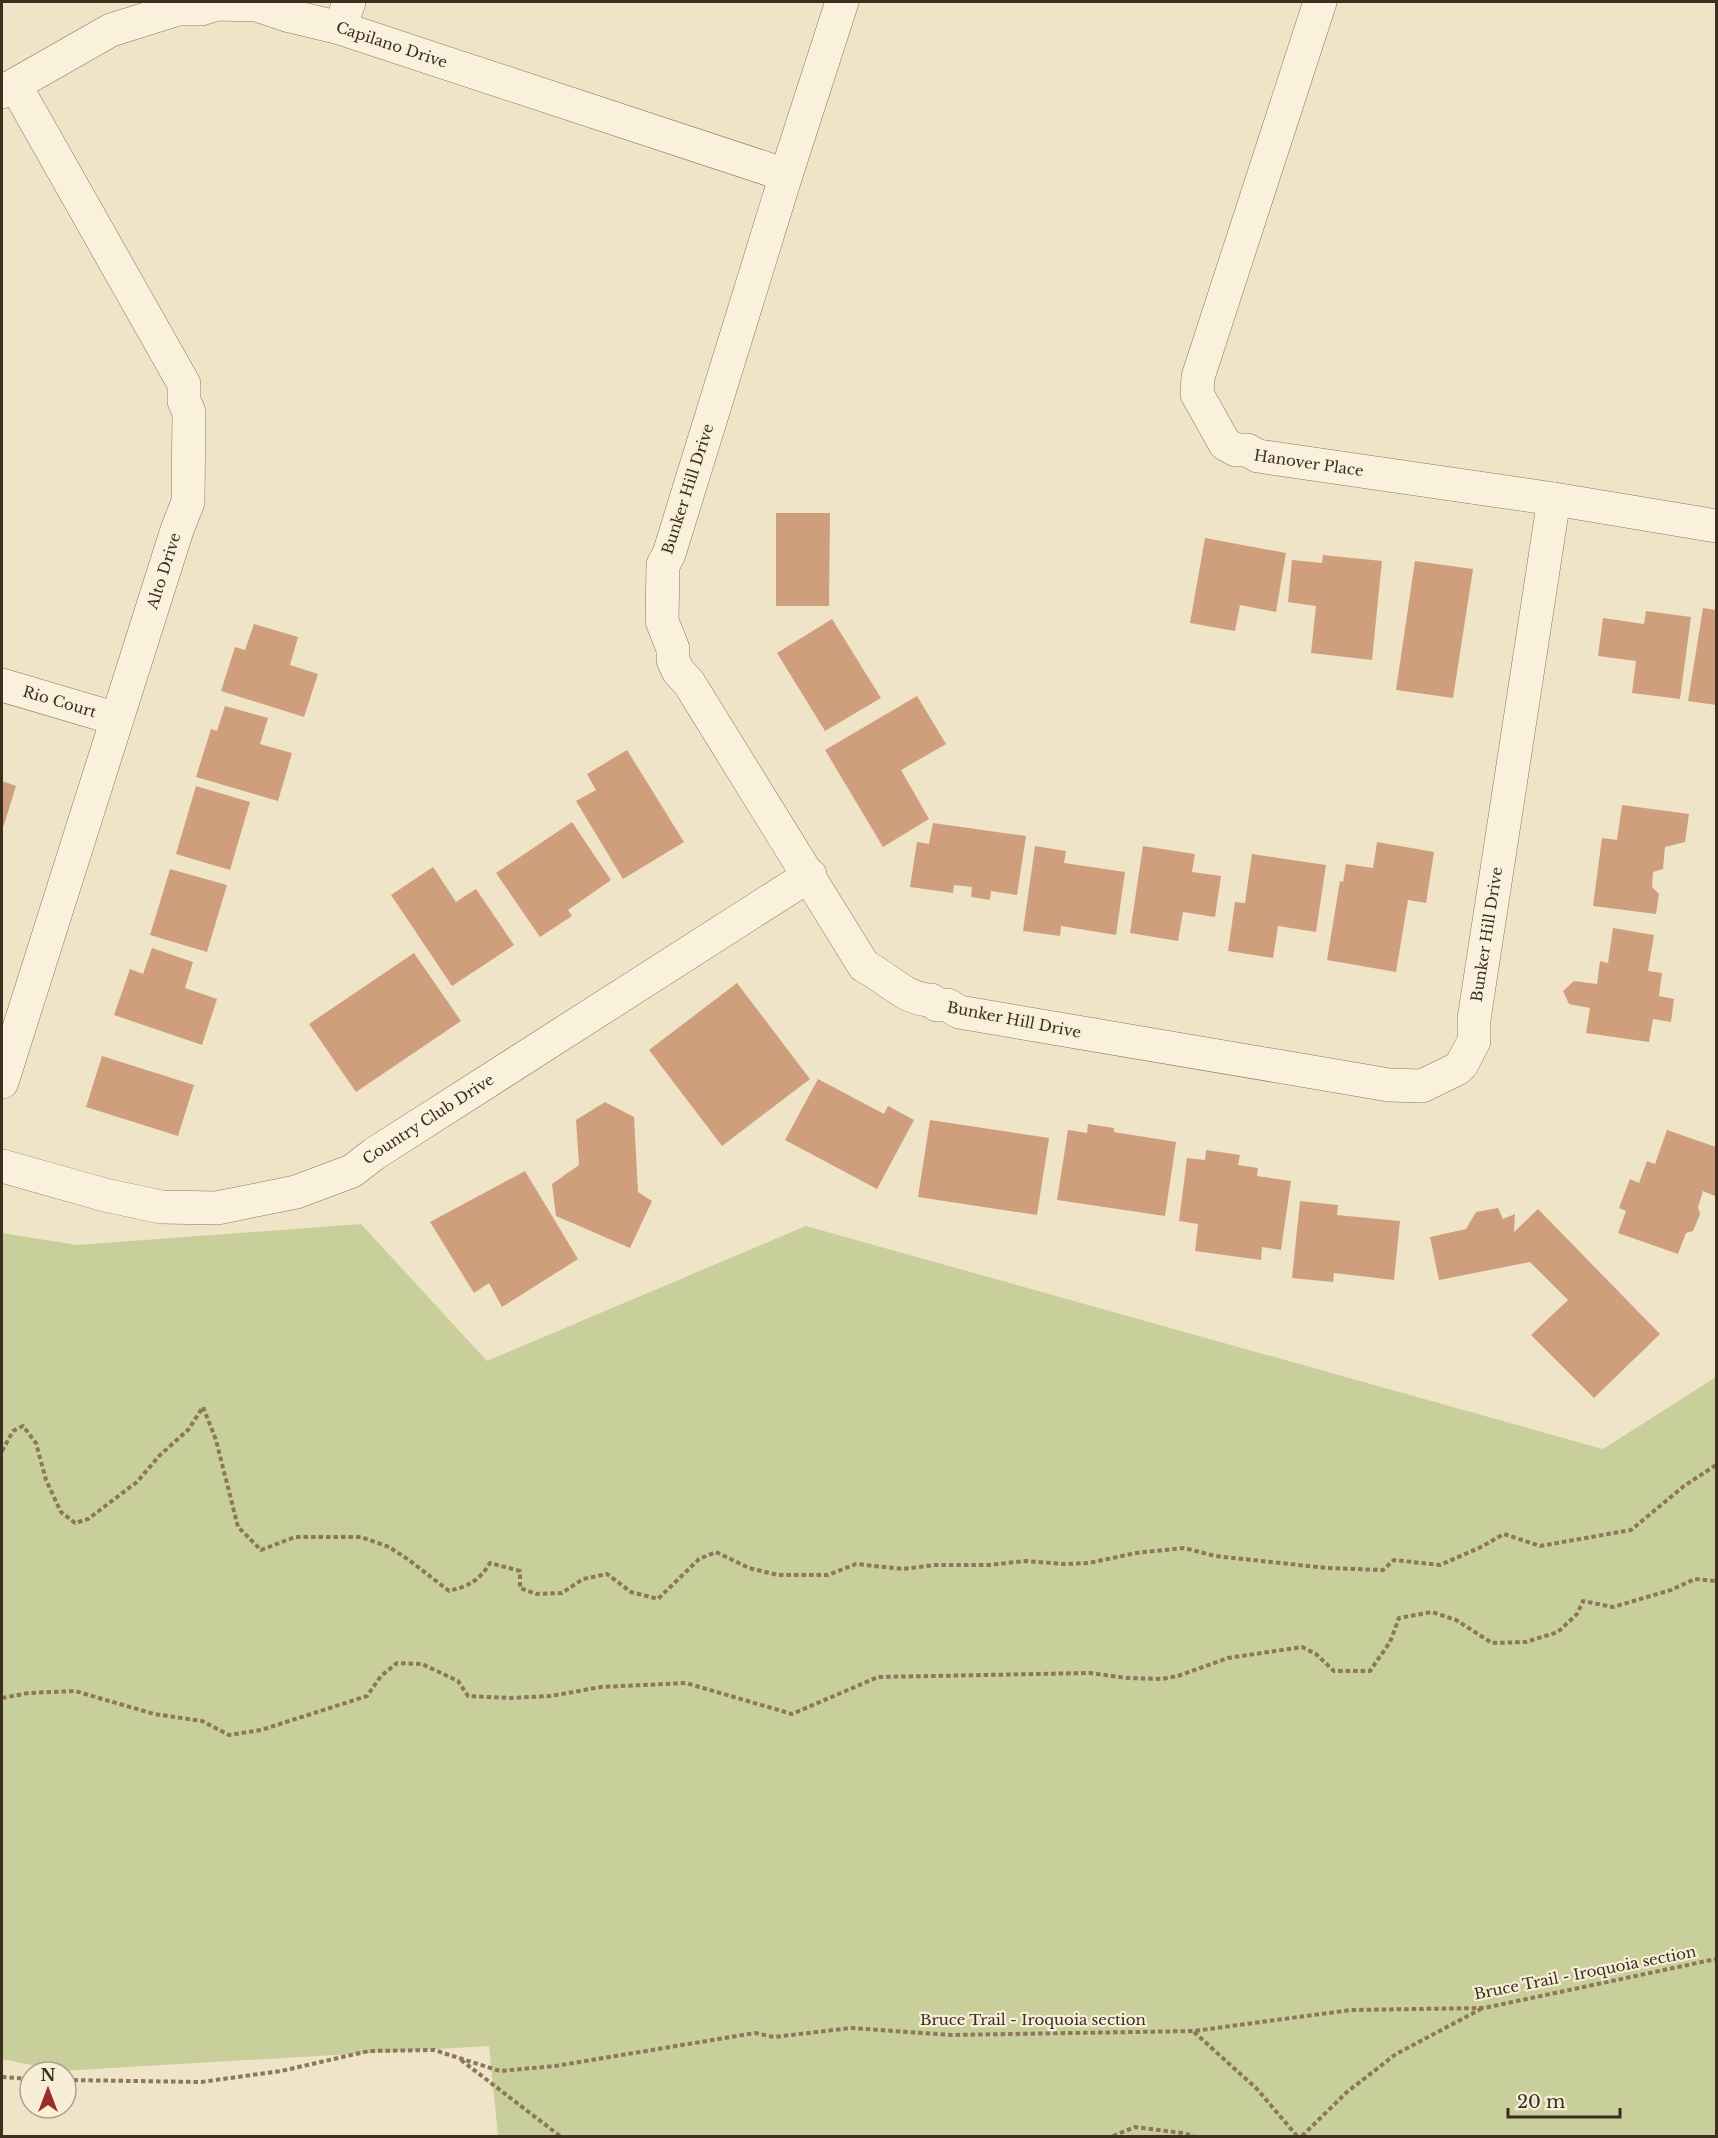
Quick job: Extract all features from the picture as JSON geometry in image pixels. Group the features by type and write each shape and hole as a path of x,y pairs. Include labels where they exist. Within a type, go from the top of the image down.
{"street":[{"name":"Bunker Hill Drive","path":"842,2 669,554 663,565 662,621 668,632 673,649 673,660 678,671 689,683 810,875 864,966 876,971 898,988 920,1000 931,1000 937,1005 948,1005 959,1012 1389,1085 1422,1086 1457,1069 1474,1041 1474,1019 1554,499"},
{"name":"Hanover Place","path":"1320,2 1198,377 1197,393 1225,444 1236,450 1247,450 1258,456 1554,499 1716,526"},
{"name":"Capilano Drive","path":"8,88 111,30 178,9 201,9 218,4 257,5 290,16 345,15 786,175"},
{"name":"Alto Drive","path":"2,1082 182,513 188,502 189,412 184,401 184,384 8,88"},
{"name":"Rio Court","path":"2,685 117,719"},
{"name":"Country Club Drive","path":"2,1166 105,1195 161,1207 217,1208 296,1192 352,1171 384,1148 810,875"}],"path":[{"path":"2,1451 13,1431 23,1426 36,1443 46,1480 61,1512 75,1523 88,1519 137,1482 159,1456 188,1430 203,1407 216,1440 237,1527 261,1550 295,1537 361,1537 388,1547 410,1560 448,1591 468,1586 484,1573 490,1563 520,1571 520,1588 536,1594 562,1593 583,1579 607,1574 632,1592 658,1599 699,1559 716,1552 749,1568 778,1575 828,1575 856,1564 903,1569 935,1565 989,1565 1025,1561 1089,1563 1136,1553 1184,1548 1215,1556 1327,1568 1383,1570 1394,1560 1440,1565 1504,1534 1540,1546 1631,1530 1684,1486 1716,1465"},
{"path":"2,1698 29,1693 75,1691 154,1714 202,1720 229,1736 261,1731 367,1696 381,1676 397,1663 422,1664 458,1681 468,1696 510,1698 551,1696 601,1687 687,1683 792,1714 878,1677 1090,1673 1162,1680 1228,1658 1302,1647 1317,1654 1334,1671 1370,1671 1390,1642 1399,1618 1432,1612 1456,1620 1492,1643 1526,1642 1558,1632 1577,1614 1583,1601 1613,1607 1671,1590 1695,1579 1716,1581"},
{"name":"Bruce Trail - Iroquoia section","path":"78,2080 201,2082 281,2071 369,2051 434,2050 500,2071 555,2066 755,2033 774,2037 851,2028 951,2035 1194,2031 1351,2010 1484,2008 1716,1959"},
{"path":"1302,2136 1347,2092 1396,2054 1484,2008"},
{"path":"1194,2031 1257,2089 1297,2136"},
{"path":"459,2058 560,2136"},
{"path":"2,2077 18,2078"},
{"path":"1113,2136 1135,2127 1194,2136"}],"green space":[{"path":"361,1224 487,1361 806,1226 1603,1449 1716,1377 1716,2136 498,2136 489,2046 78,2070 78,2060 18,2060 18,2062 2,2059 2,1233 77,1245"}],"building":[{"path":"776,513 830,513 829,606 776,606"},
{"path":"1205,538 1286,553 1276,612 1240,605 1235,631 1190,623"},
{"path":"1323,555 1382,561 1372,660 1311,653 1316,606 1288,602 1292,560 1322,563"},
{"path":"1415,561 1473,569 1453,698 1396,690"},
{"path":"1703,608 1716,610 1716,705 1688,701"},
{"path":"1646,611 1691,617 1680,699 1632,693 1636,661 1598,656 1603,618 1644,624"},
{"path":"832,619 881,698 825,731 777,653"},
{"path":"254,624 298,637 290,665 318,674 304,717 221,691 235,647 245,650"},
{"path":"917,696 946,744 901,770 929,819 883,847 825,750"},
{"path":"225,706 268,718 260,744 292,753 278,801 196,777 211,729 217,731"},
{"path":"627,750 684,842 623,879 576,801 596,790 587,774"},
{"path":"2,781 16,786 2,831"},
{"path":"196,786 250,802 230,870 176,854"},
{"path":"1622,805 1689,814 1685,842 1665,847 1663,869 1653,872 1652,887 1659,894 1656,914 1593,906 1602,838 1617,840"},
{"path":"572,822 611,880 568,910 572,916 540,937 496,873"},
{"path":"933,823 1026,836 1017,895 991,891 990,900 971,897 972,887 954,885 953,893 910,887 917,842 929,844"},
{"path":"1377,842 1434,852 1426,903 1408,900 1396,972 1327,960 1340,881 1343,882 1346,864 1373,868"},
{"path":"1035,846 1066,851 1064,863 1125,872 1116,935 1061,926 1060,936 1023,931"},
{"path":"1143,846 1195,854 1192,872 1221,876 1215,917 1183,912 1178,941 1130,933"},
{"path":"1252,854 1326,865 1316,932 1278,926 1273,958 1228,951 1235,902 1245,903"},
{"path":"433,867 456,902 476,889 514,945 452,986 391,895"},
{"path":"170,869 227,885 207,952 150,935"},
{"path":"1613,928 1654,935 1648,971 1662,973 1659,996 1674,999 1671,1022 1653,1019 1649,1042 1586,1033 1590,1008 1569,1004 1563,991 1574,981 1597,984 1600,961 1608,963"},
{"path":"152,948 193,962 185,988 217,999 202,1045 114,1015 130,969 143,974"},
{"path":"414,953 461,1021 356,1092 309,1024"},
{"path":"737,983 810,1079 722,1146 649,1050"},
{"path":"102,1056 194,1085 178,1136 86,1107"},
{"path":"818,1079 884,1114 888,1106 914,1120 877,1189 785,1140"},
{"path":"605,1102 634,1117 638,1192 652,1201 630,1248 556,1216 552,1184 579,1165 576,1120"},
{"path":"930,1120 1049,1138 1037,1215 918,1197"},
{"path":"1088,1124 1114,1128 1114,1132 1176,1142 1165,1216 1057,1200 1068,1130 1087,1133"},
{"path":"1667,1130 1716,1147 1715,1196 1703,1191 1698,1207 1700,1214 1693,1231 1686,1233 1678,1254 1618,1233 1626,1211 1619,1208 1630,1179 1639,1183 1647,1161 1655,1164"},
{"path":"1206,1150 1240,1155 1238,1165 1258,1168 1257,1176 1291,1181 1281,1250 1262,1247 1261,1260 1195,1251 1198,1224 1179,1221 1187,1158 1205,1160"},
{"path":"525,1171 578,1259 502,1307 489,1283 474,1293 430,1222"},
{"path":"1300,1201 1338,1205 1337,1215 1400,1221 1394,1280 1334,1273 1333,1282 1292,1278"},
{"path":"1498,1208 1503,1219 1515,1214 1514,1232 1538,1209 1660,1334 1594,1398 1531,1335 1568,1300 1530,1262 1439,1280 1430,1237 1466,1229 1476,1212"}]}
